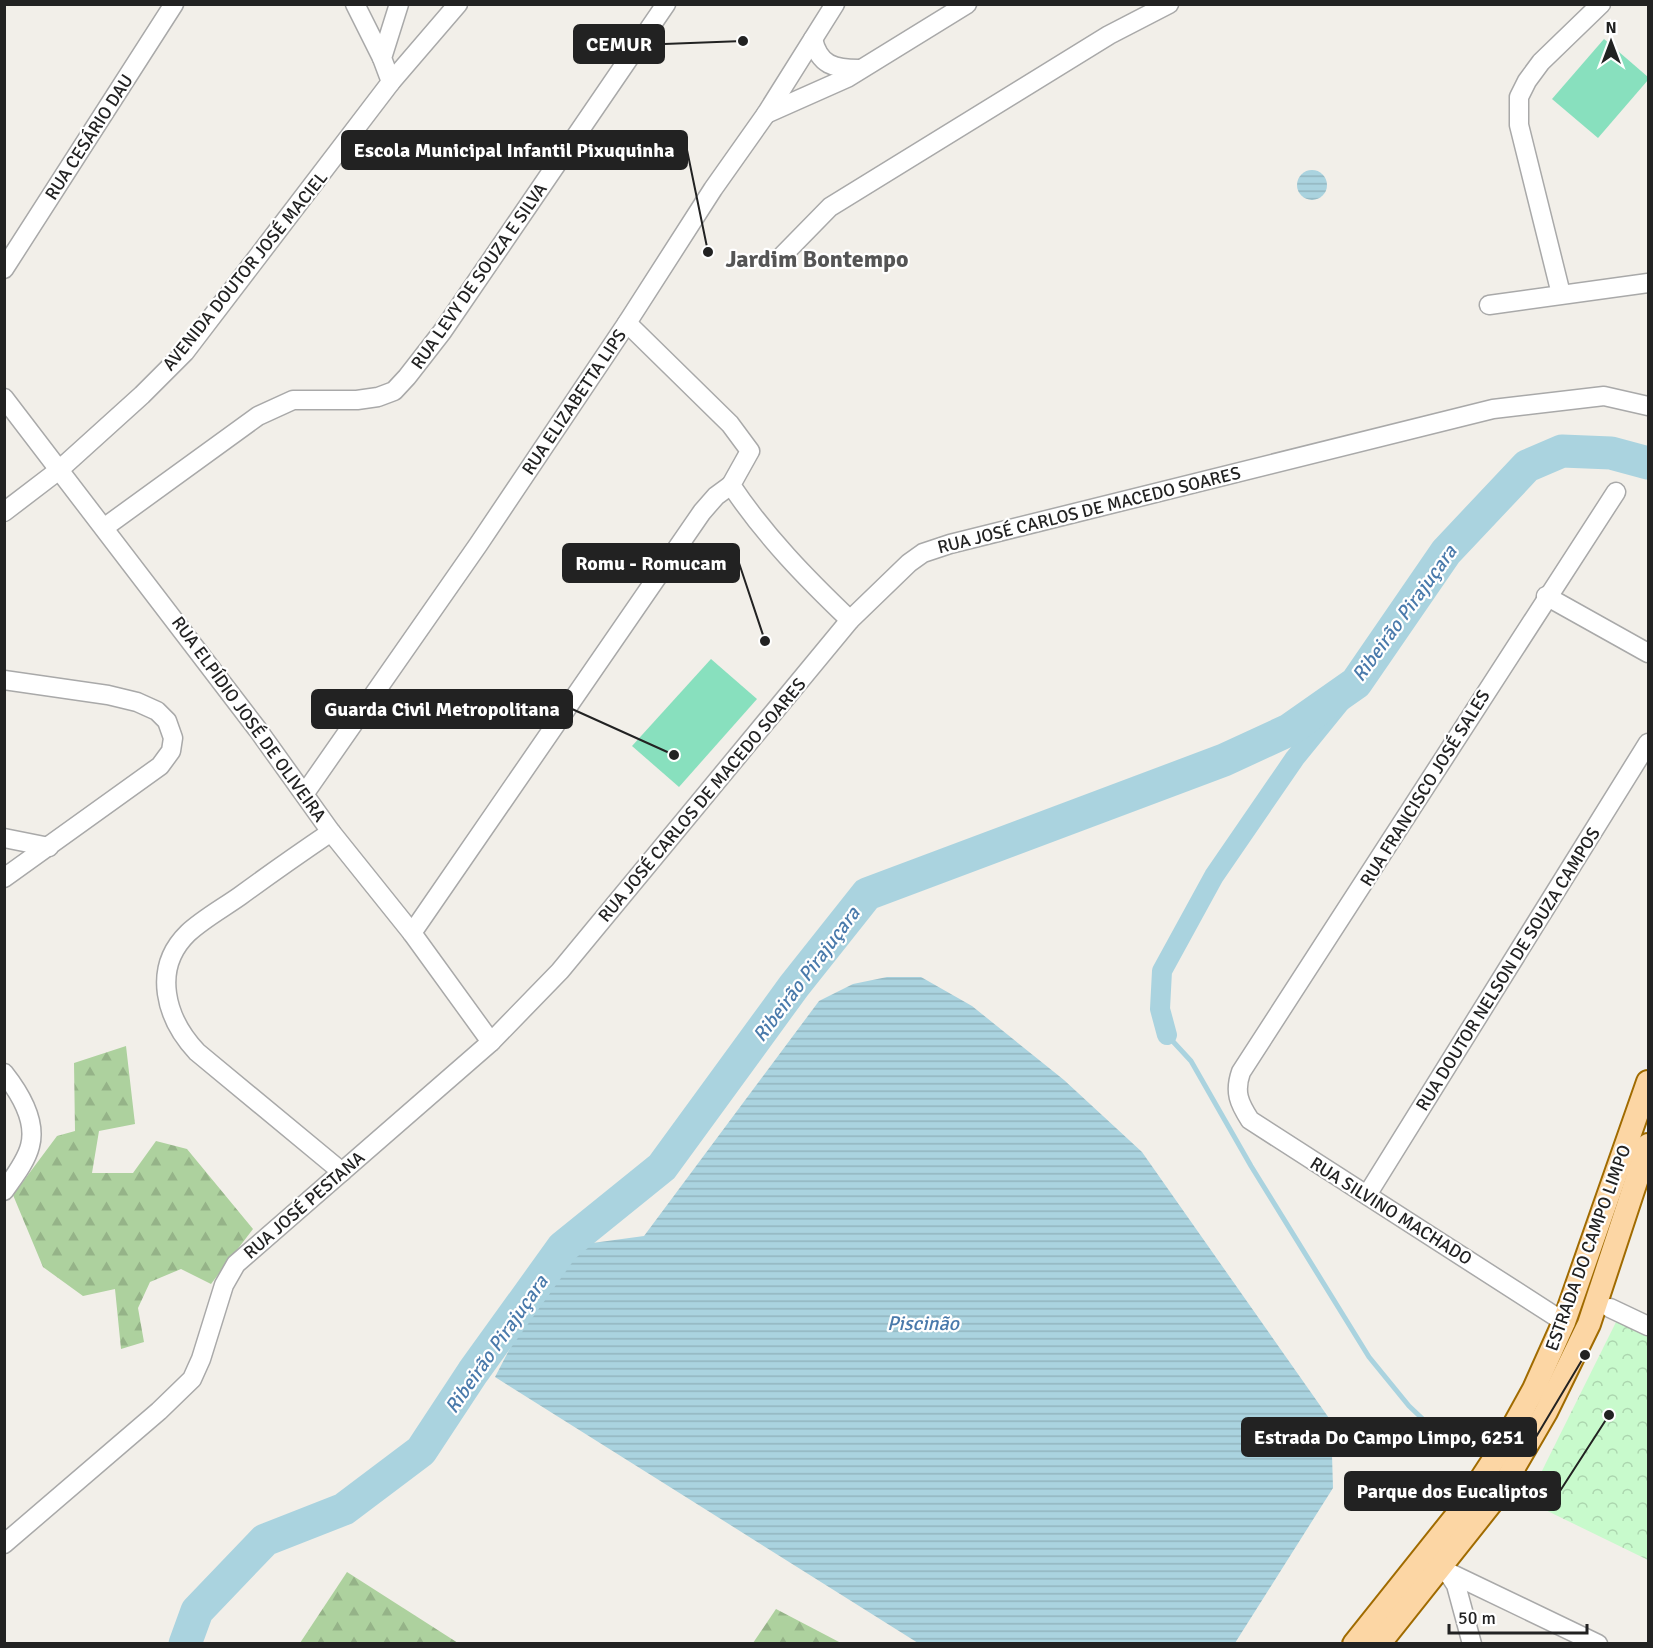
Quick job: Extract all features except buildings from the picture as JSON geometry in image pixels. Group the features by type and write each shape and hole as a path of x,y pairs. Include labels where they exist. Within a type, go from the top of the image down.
{"main road":[{"name":"ESTRADA DO CAMPO LIMPO","path":"1440,1565 1461,1510 1502,1447 1534,1389 1564,1322 1648,1082"},
{"name":"ESTRADA DO CAMPO LIMPO","path":"1354,1644 1385,1635 1499,1493 1575,1358 1608,1269 1648,1145"}],"street":[{"name":"RUA CESÁRIO DAU","path":"4,269 174,4"},
{"path":"355,4 382,58 391,82"},
{"path":"382,58 399,4"},
{"name":"AVENIDA DOUTOR JOSÉ MACIEL","path":"4,512 59,470 142,395 185,352 391,82 458,4"},
{"name":"RUA LEVY DE SOUZA E SILVA","path":"105,527 258,416 277,405 293,400 313,398 357,400 394,391 442,332 666,4"},
{"name":"RUA ELIZABETTA LIPS","path":"305,793 478,545 627,323 712,189 766,114 834,4"},
{"path":"766,114 847,78 967,4"},
{"path":"780,258 830,207 1109,35 1169,4"},
{"path":"1561,294 1519,125 1520,97 1541,62 1601,4"},
{"path":"813,39 816,51 826,65 840,69 859,69"},
{"path":"1490,305 1648,283"},
{"path":"412,933 696,520 716,496 731,485 750,451 730,424 627,323"},
{"name":"RUA JOSÉ CARLOS DE MACEDO SOARES","path":"491,1042 560,971 850,620 909,563 923,553 950,544 1493,409 1604,396 1648,406"},
{"name":"RUA ELPÍDIO JOSÉ DE OLIVEIRA","path":"4,398 105,527 305,793 331,832 412,933 491,1042"},
{"path":"731,485 758,526 806,578 850,620"},
{"name":"RUA FRANCISCO JOSÉ SALES","path":"1236,1085 1241,1072 1326,943 1546,596 1616,492"},
{"path":"1546,596 1648,652"},
{"path":"4,680 137,702 157,711 168,721 173,738 171,751 160,765 4,878"},
{"name":"RUA DOUTOR NELSON DE SOUZA CAMPOS","path":"1367,1195 1648,744"},
{"path":"331,832 189,932 169,958 166,990 168,1009 183,1036 198,1052 342,1172"},
{"path":"4,838 49,847"},
{"name":"RUA JOSÉ PESTANA","path":"4,1544 159,1411 192,1379 201,1359 224,1285 236,1264 491,1042"},
{"path":"4,1073 25,1105 31,1133 30,1146 4,1191"},
{"name":"RUA SILVINO MACHADO","path":"1236,1085 1237,1094 1250,1120 1564,1322"},
{"path":"1610,1308 1648,1326"},
{"path":"1440,1565 1472,1644"},
{"path":"1440,1565 1598,1644"}],"green space":[{"path":"1604,39 1648,77 1648,80 1598,138 1552,99"},
{"path":"711,659 757,699 679,787 632,746"},
{"path":"126,1046 135,1124 99,1131 92,1173 133,1173 156,1141 187,1149 253,1229 211,1284 181,1269 150,1282 138,1308 144,1342 121,1349 115,1289 83,1296 43,1267 13,1195 57,1136 75,1131 74,1063"},
{"path":"1620,1314 1648,1328 1648,1560 1527,1501"},
{"path":"347,1572 458,1643 300,1643"},
{"path":"776,1609 841,1643 753,1643"}],"water":[{"path":"1312,170 1323,174 1327,185 1323,196 1312,200 1301,196 1297,185 1301,174"},
{"name":"Piscinão","path":"887,977 921,977 972,1006 1064,1080 1142,1152 1331,1421 1333,1488 1235,1643 918,1643 495,1377 563,1247 644,1236 819,1001 853,984"}],"waterway":[{"name":"Ribeirão Pirajuçara","path":"185,1644 197,1611 265,1540 344,1509 421,1451 473,1372 563,1247 662,1167 794,986 867,894 1224,760 1289,730 1356,683 1446,552 1527,466 1562,451 1611,453 1648,463"},
{"path":"1167,1035 1160,1009 1162,971 1214,876 1295,758 1356,683"},
{"path":"1167,1035 1191,1061 1251,1166 1369,1357 1409,1406 1447,1442"}],"place":[{"name":"CEMUR","path":"743,41"},
{"name":"Escola Municipal Infantil Pixuquinha","path":"708,252"},
{"name":"Romu - Romucam","path":"765,641"},
{"name":"Guarda Civil Metropolitana","path":"674,755"},
{"name":"Estrada Do Campo Limpo, 6251","path":"1585,1355"},
{"name":"Parque dos Eucaliptos","path":"1609,1415"}],"district":[{"name":"Jardim Bontempo","path":"817,259"}]}
